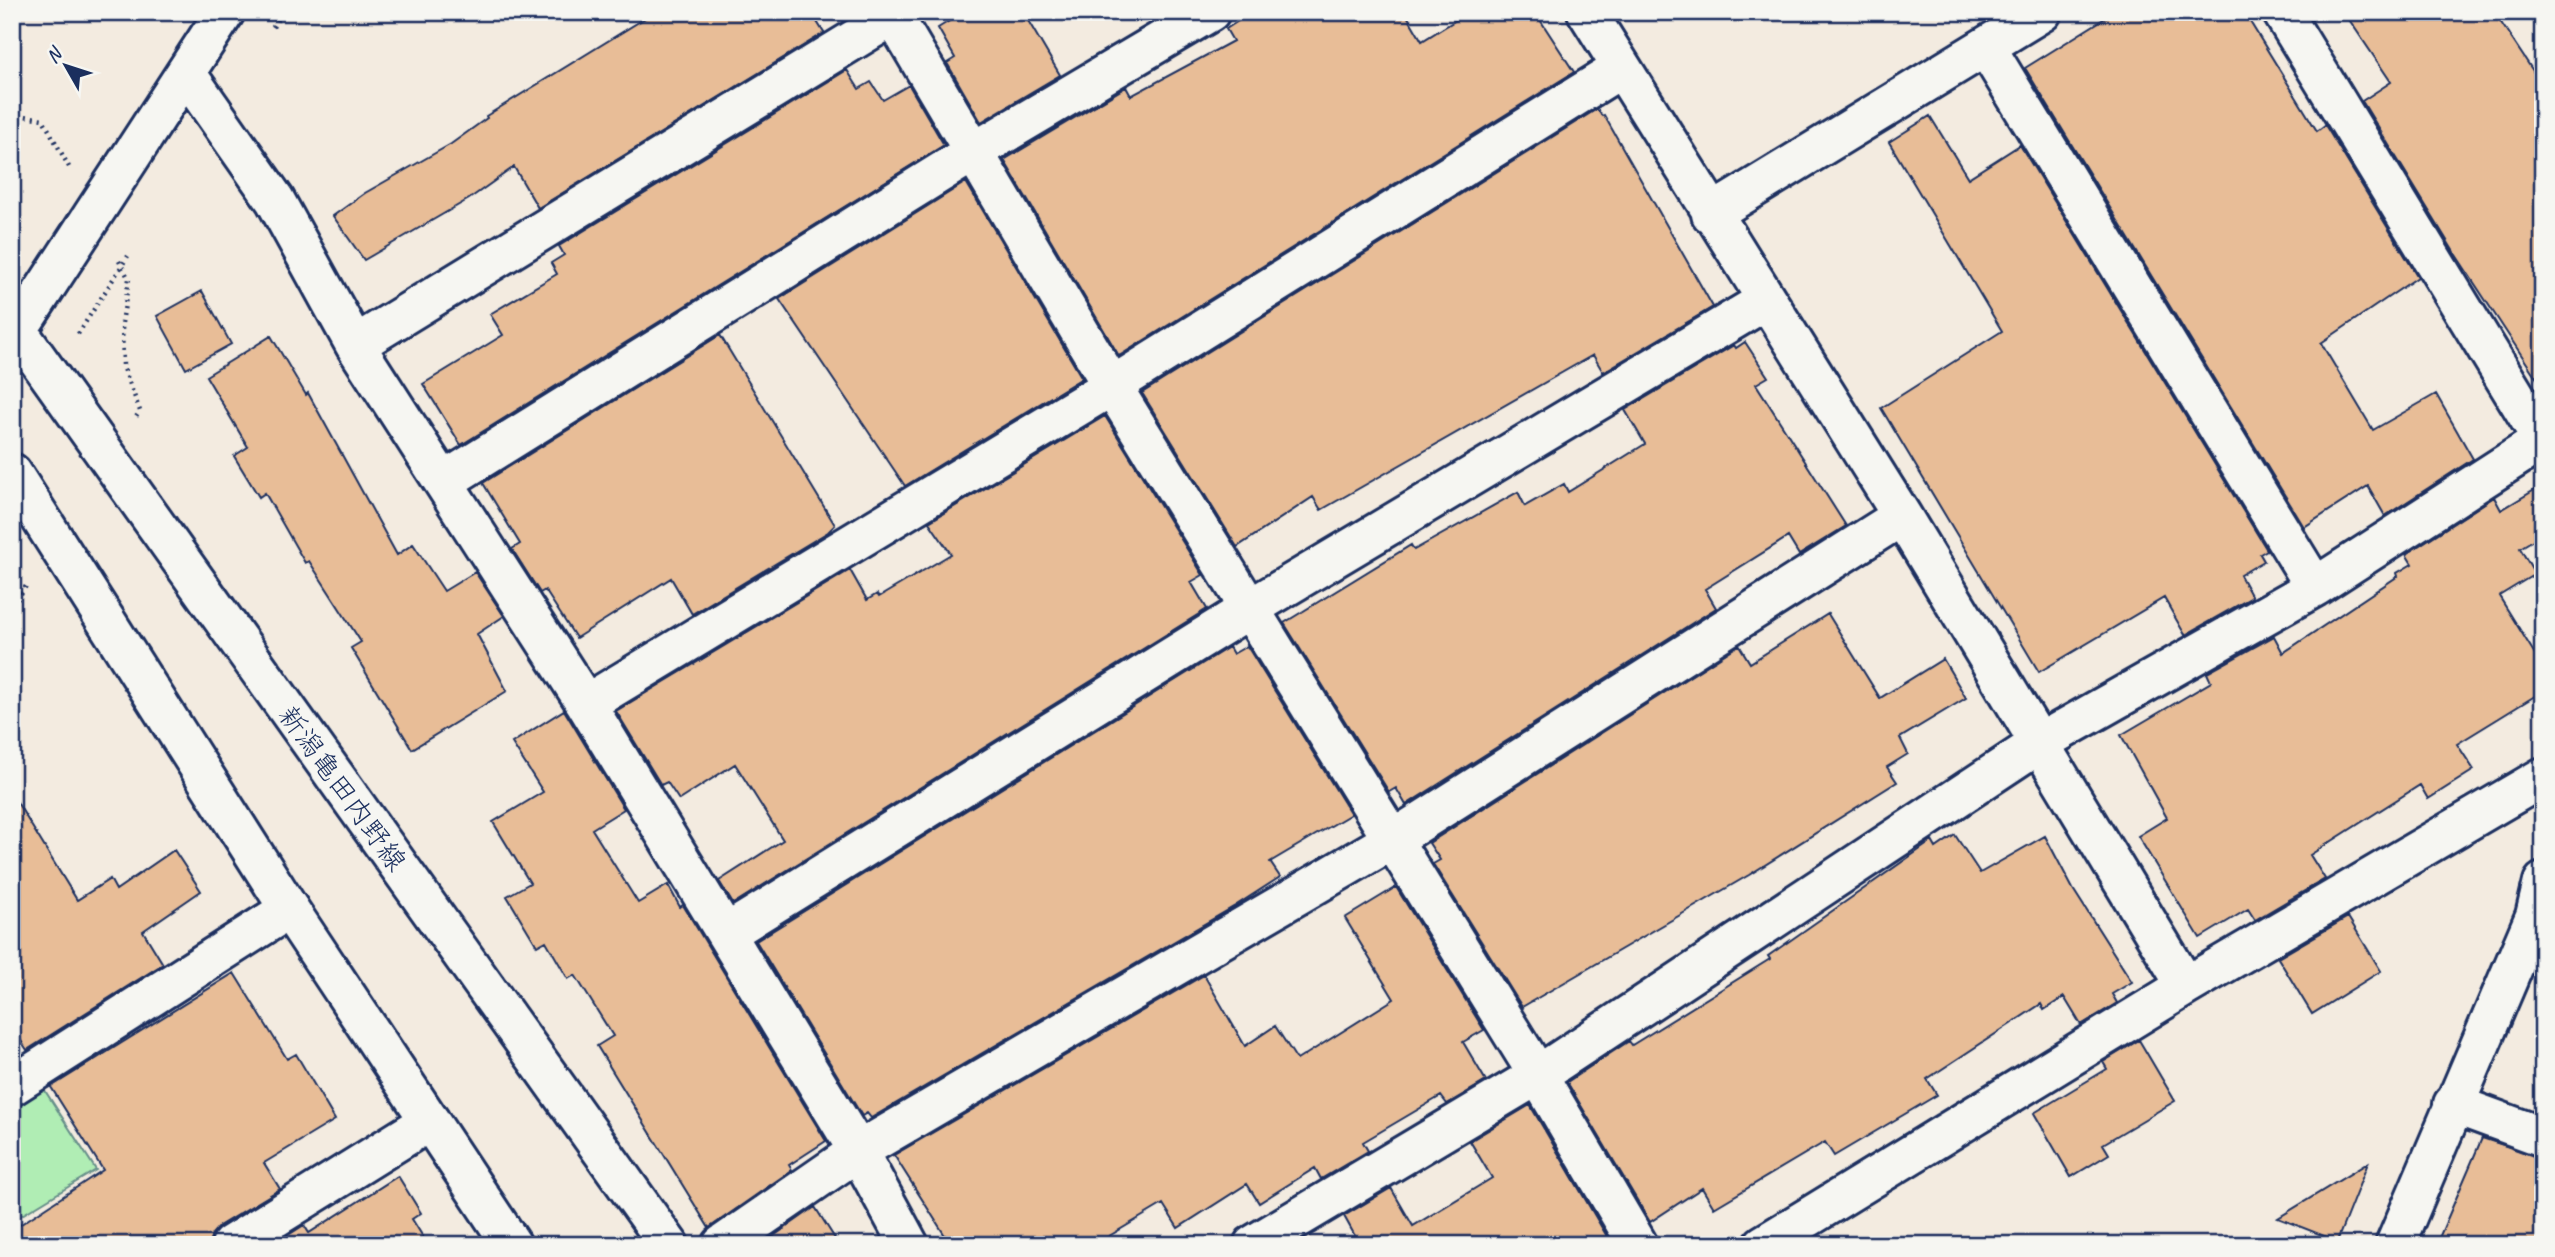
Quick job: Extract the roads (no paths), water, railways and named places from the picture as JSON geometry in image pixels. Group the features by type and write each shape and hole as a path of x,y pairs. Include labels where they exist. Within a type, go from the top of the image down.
{"street":[{"path":"14,331 225,12"},
{"path":"443,482 975,151 1210,12"},
{"path":"1587,12 2041,742 2186,986"},
{"path":"1711,214 2042,12"},
{"path":"1253,1245 1538,1075 2041,742 2315,587 2543,440 2282,12"},
{"path":"355,345 892,14 1112,386 1538,1075 1638,1245"},
{"path":"1986,47 2315,587"},
{"path":"586,704 1112,386 1620,69"},
{"path":"186,73 275,200 355,345 586,704 858,1152 909,1245"},
{"path":"727,933 1250,610 1765,301"},
{"name":"新潟亀田内野線","path":"14,331 668,1245"},
{"path":"12,473 289,909 512,1245"},
{"path":"722,1245 858,1152 1392,840 1902,516"},
{"path":"1763,1245 2186,986 2543,777"},
{"path":"2395,1245 2535,916 2543,882"},
{"path":"12,1086 289,909"},
{"path":"2453,1104 2543,1137"},
{"path":"231,1245 430,1121"}]}
